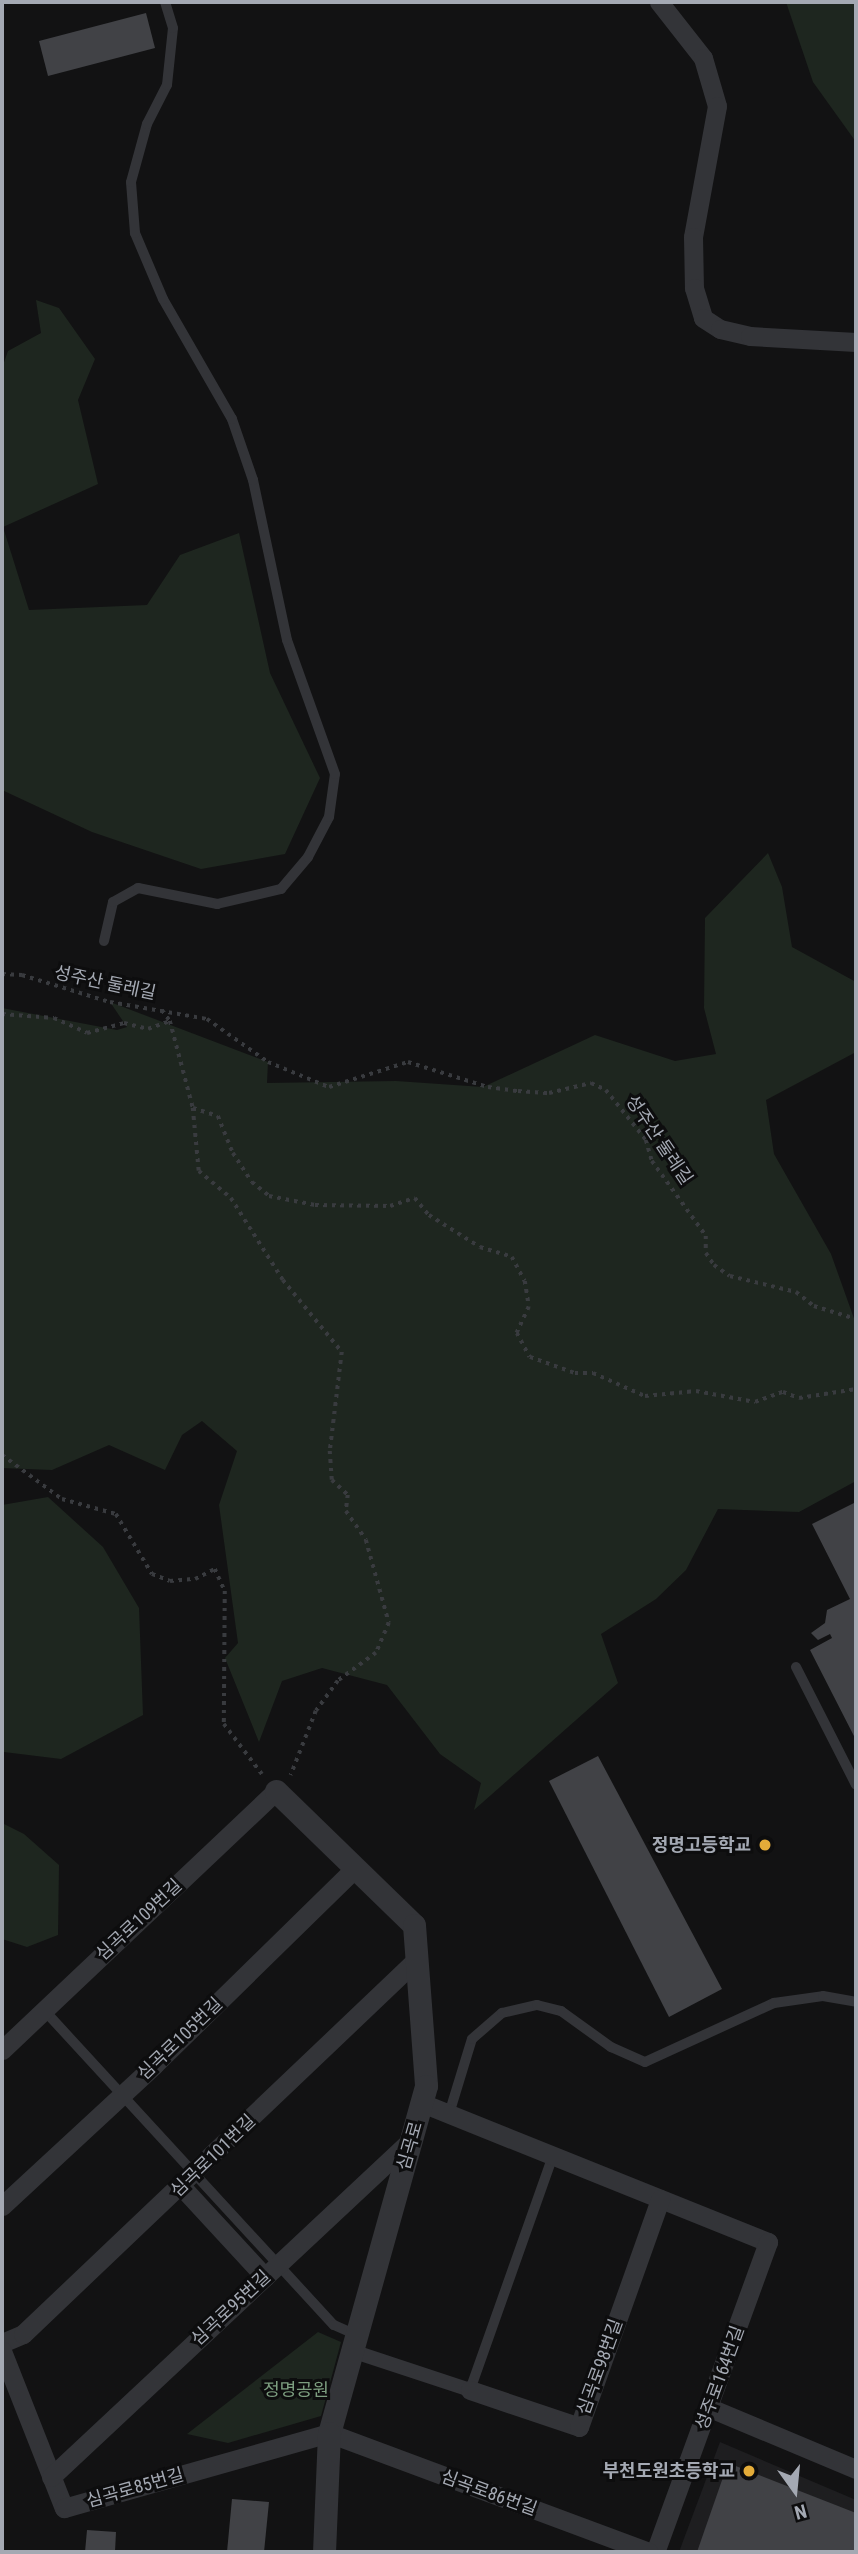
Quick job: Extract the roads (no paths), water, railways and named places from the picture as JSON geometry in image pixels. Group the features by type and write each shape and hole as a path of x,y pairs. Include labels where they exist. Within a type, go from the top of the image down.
{"street":[{"path":"659,2 703,58 717,106 693,237 694,288 703,318 720,329 750,336 856,342"},
{"name":"심곡로","path":"276,1791 414,1925 426,2086 329,2433 324,2552"},
{"name":"심곡로109번길","path":"2,2050 276,1791"},
{"name":"심곡로105번길","path":"2,2206 122,2095 355,1868"},
{"name":"심곡로101번길","path":"2,2343 23,2334 188,2180 417,1959"},
{"path":"422,2103 660,2199"},
{"name":"심곡로95번길","path":"51,2477 412,2139"},
{"path":"188,2180 271,2270"},
{"name":"심곡로98번길","path":"354,2343 470,2390 579,2427 660,2199"},
{"name":"성주로164번길","path":"655,2552 768,2242 660,2199"},
{"name":"심곡로85번길","path":"2,2351 64,2508 329,2433"},
{"path":"709,2408 856,2469"},
{"name":"심곡로86번길","path":"329,2433 649,2552"}],"lane":[{"path":"104,941 113,902 138,888 217,904 281,889 308,857 329,817 335,774 287,640 253,480 232,419 163,299 135,233 131,181 147,124 167,85 173,28 165,2"},
{"path":"796,1667 856,1785"},
{"path":"449,2114 472,2039 502,2013 537,2006 561,2011 611,2048 645,2062 774,2003 823,1996 856,2002"},
{"path":"44,2010 122,2095 188,2180"},
{"path":"470,2390 553,2156"},
{"path":"271,2270 354,2343"}],"place":[{"name":"정명고등학교","path":"765,1845"},
{"name":"부천도원초등학교","path":"749,2471"}],"park label":[{"name":"정명공원","path":"296,2390"}]}
